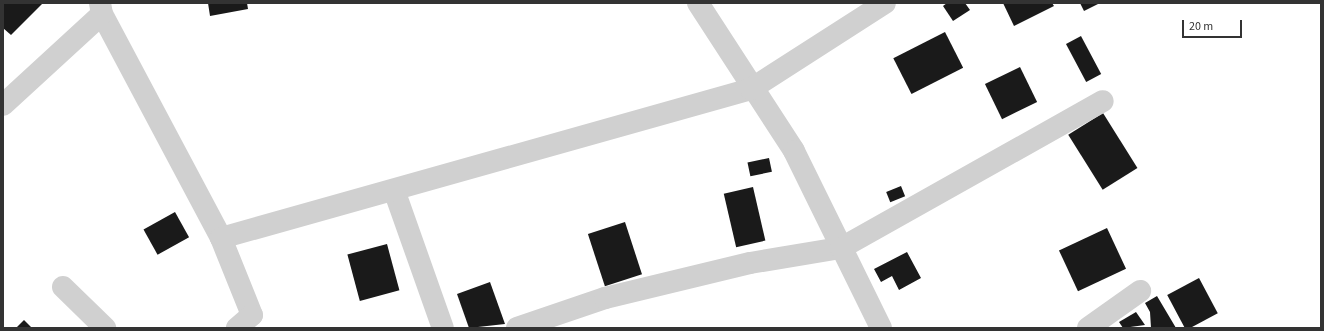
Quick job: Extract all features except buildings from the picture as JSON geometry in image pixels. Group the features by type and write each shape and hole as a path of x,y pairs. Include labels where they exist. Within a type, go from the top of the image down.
{"street":[{"path":"698,3 751,89 794,151 881,328"},
{"path":"221,238 751,89 885,3"},
{"path":"3,105 101,8 221,238 249,324"},
{"path":"517,328 612,296 750,263 842,248 1103,101"},
{"path":"394,190 443,328"},
{"path":"63,287 105,328"},
{"path":"1088,328 1140,291"}]}
